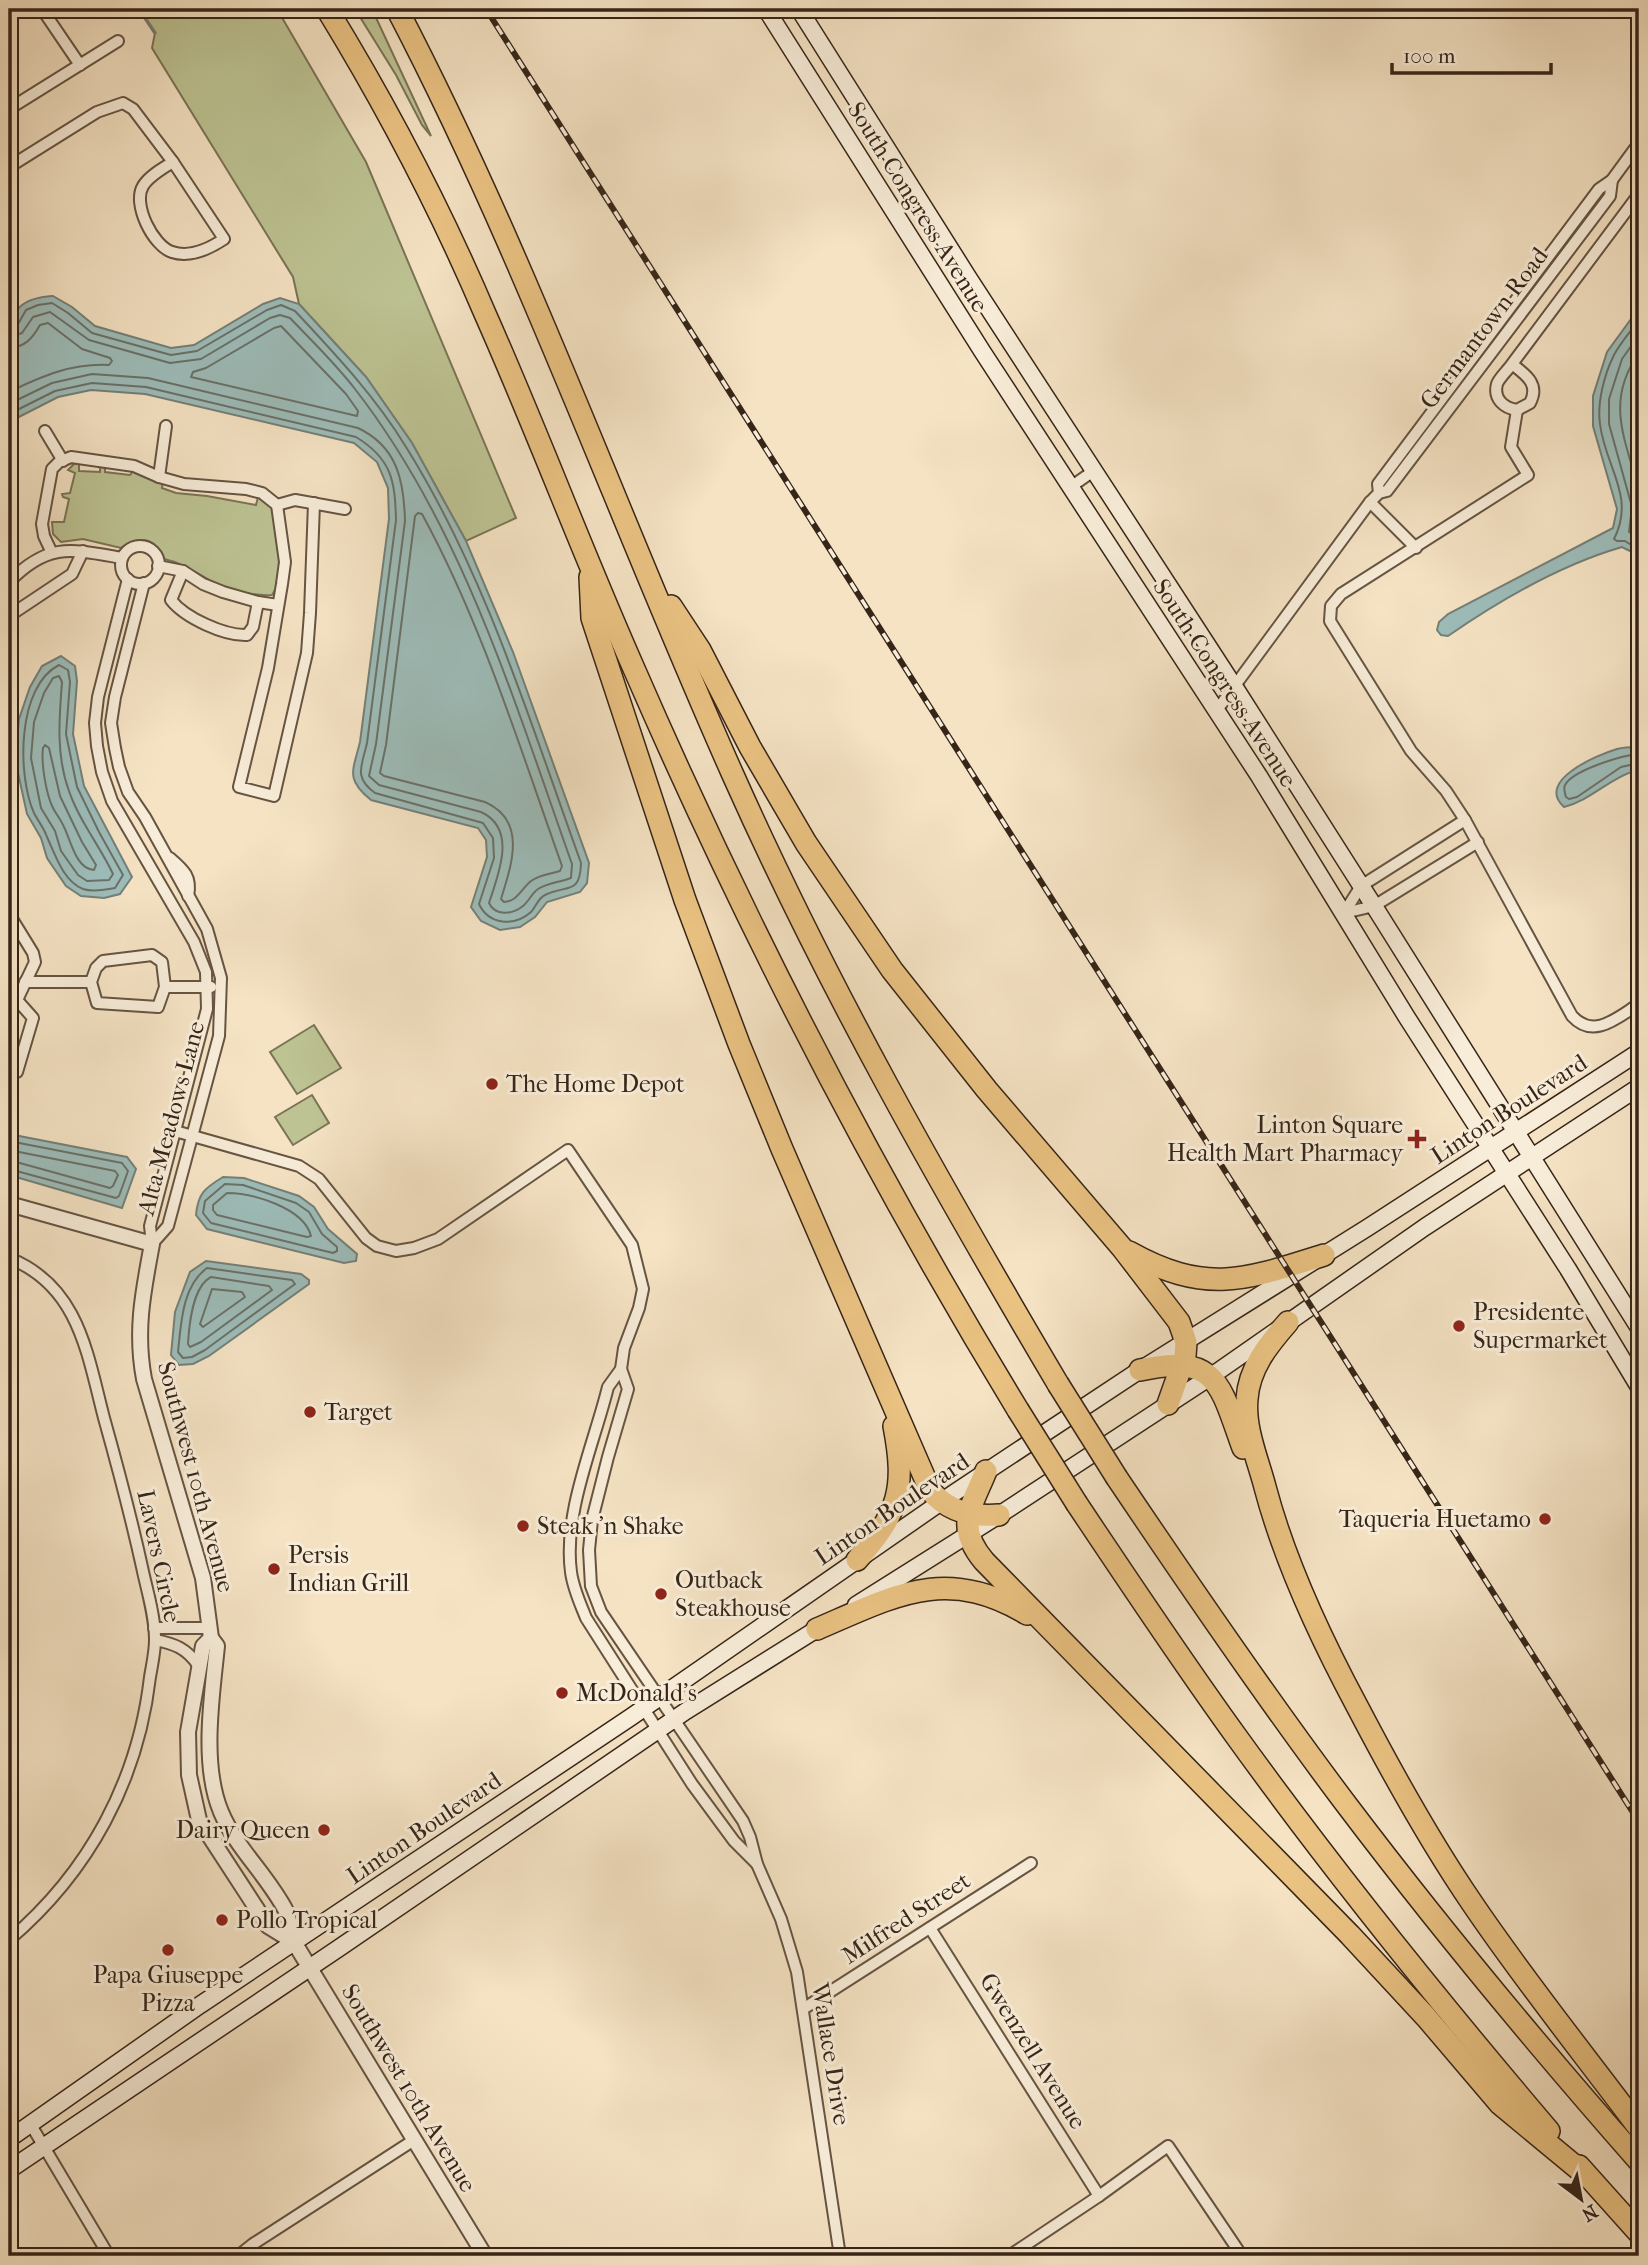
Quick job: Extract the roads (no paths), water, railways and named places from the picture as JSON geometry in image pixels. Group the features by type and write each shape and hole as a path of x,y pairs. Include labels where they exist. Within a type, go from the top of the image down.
{"highway":[{"path":"327,9 385,110 451,238 511,372 674,761 781,986 881,1176 1018,1410 1077,1504 1219,1713 1337,1872 1449,2013 1587,2176 1639,2232"},
{"path":"397,9 452,117 502,228 734,778 835,987 945,1192 1058,1384 1117,1478 1250,1673 1381,1850 1526,2030 1639,2161"},
{"path":"589,561 592,618 698,936 767,1115 930,1490 968,1524"},
{"path":"643,564 700,650 768,779 848,907 947,1041 1123,1249 1179,1322 1186,1342 1183,1365 1168,1404"},
{"path":"1123,1249 1164,1270 1191,1278 1219,1280 1252,1276 1324,1255"},
{"path":"1288,1322 1259,1359 1247,1396 1249,1426 1270,1507 1287,1556 1332,1658 1412,1806 1495,1936 1639,2127"},
{"path":"1140,1370 1183,1365 1203,1371 1210,1377 1222,1391 1245,1453 1270,1507"},
{"path":"857,1560 886,1524 898,1496 898,1454 886,1390"},
{"path":"986,1471 968,1524 973,1546 984,1561 1350,1935 1426,2017 1500,2104 1587,2176"},
{"path":"968,1524 999,1514"},
{"path":"817,1629 898,1594 930,1589 986,1594 1020,1609 1046,1625"}],"main road":[{"name":"South Congress Avenue","path":"766,9 968,329 1217,710 1639,1387"},
{"name":"South Congress Avenue","path":"799,9 1093,472 1362,886 1639,1328"},
{"name":"Linton Boulevard","path":"9,2139 190,2012 644,1708 986,1471 1639,1052"},
{"path":"999,1514 1210,1377 1507,1172 1639,1087"},
{"name":"Linton Boulevard","path":"9,2170 674,1719 817,1629 968,1524"}],"street":[{"path":"42,9 80,65"},
{"path":"9,109 118,41"},
{"path":"9,167 97,112 123,103 133,109 173,162 224,239 201,251 186,254 164,248 149,229 143,215 141,190 144,184 173,162"},
{"name":"Germantown Road","path":"1379,493 1378,484 1422,422 1599,189 1612,180 1639,143"},
{"name":"Germantown Road","path":"1217,710 1370,502 1379,493 1387,491 1610,196 1612,180"},
{"path":"1512,364 1527,375 1535,389 1530,403 1517,410 1509,409 1498,399 1497,384 1639,194"},
{"path":"1533,297 1532,293 1588,216 1590,211 1587,205"},
{"path":"1517,410 1511,447 1528,475 1341,594 1331,606 1330,621 1411,751 1446,791 1465,820 1562,999 1578,1022 1584,1026 1600,1027 1639,1004"},
{"path":"1404,469 1406,459 1427,430 1427,426 1422,422"},
{"path":"159,477 166,426"},
{"path":"45,431 63,461"},
{"path":"51,551 42,524 52,469 71,457 135,466 184,484 246,489 262,494 277,505 285,562 268,668 239,787 274,796 307,653 314,503"},
{"path":"1072,486 1093,472"},
{"path":"277,505 295,500 345,509"},
{"path":"1370,502 1416,548"},
{"path":"141,546 147,547 155,555 158,566 154,577 144,583 128,579 121,569 122,558 130,549 141,546"},
{"path":"9,580 51,551 83,551 122,558"},
{"path":"9,616 72,574 83,551"},
{"path":"158,566 183,571 213,588 258,602 278,605"},
{"path":"183,571 171,600 179,610 232,636 247,635 253,627 258,602"},
{"name":"Alta Meadows Lane","path":"128,579 98,697 95,723 102,772 112,801 194,942 206,972 207,1009 150,1226 152,1244"},
{"path":"144,583 114,696 111,723 119,768 128,792 165,855 182,869 191,884 188,896 172,905"},
{"path":"1344,913 1362,886 1465,820"},
{"path":"1344,913 1374,906 1478,842"},
{"name":"Alta Meadows Lane","path":"152,1244 167,1226 219,1036 220,986 216,957 207,929 188,896"},
{"path":"9,914 33,953 35,962 13,1002 33,1018 18,1072 9,1069"},
{"path":"152,955 162,962 165,987 158,1007 97,1003 91,982 96,968 103,961 152,955"},
{"path":"25,982 91,982"},
{"name":"Alta Meadows Lane","path":"165,987 220,986"},
{"path":"175,1131 299,1167 319,1179 366,1238 377,1246 396,1251 438,1239 568,1150 632,1245 639,1267 643,1289 624,1348 621,1369"},
{"path":"9,1205 152,1244"},
{"name":"Southwest 10th Avenue","path":"152,1244 139,1318 139,1355 203,1578 211,1633 217,1646 210,1752 215,1795 232,1833 287,1913 294,1942 309,1968 485,2256"},
{"name":"Lavers Circle","path":"9,1258 36,1271 54,1287 68,1306 78,1327 132,1525 152,1609 155,1640 143,1725 114,1806 88,1854 70,1879 9,1940"},
{"name":"Wallace Drive","path":"621,1369 628,1389 592,1520 589,1550 591,1586 601,1612 743,1821 757,1864 776,1905 797,1972 840,2256"},
{"name":"Wallace Drive","path":"621,1369 608,1387 578,1498 569,1553 574,1590 586,1618 692,1784 734,1842 757,1864"},
{"path":"154,1628 211,1633"},
{"name":"Southwest 10th Avenue","path":"211,1633 203,1646 198,1665 187,1732 189,1775 199,1820 268,1926 294,1942"},
{"path":"155,1640 175,1644 189,1652 198,1665"},
{"name":"Milfred Street","path":"803,2009 1031,1863"},
{"name":"Gwenzell Avenue","path":"930,1928 1100,2196"},
{"path":"31,2125 109,2256"},
{"path":"238,2256 414,2140"},
{"path":"1009,2256 1100,2196 1168,2146 1242,2256"}],"water":[{"path":"53,296 95,326 171,348 194,345 263,304 280,298 299,304 366,377 412,443 466,541 513,652 589,863 587,883 580,892 547,902 535,917 520,927 500,930 481,921 471,907 487,857 486,840 478,828 371,800 354,780 389,519 388,488 377,462 354,443 145,394 91,390 58,397 9,422 8,342 15,314 29,301"},
{"path":"1639,308 1639,561 1632,552 1622,547 1576,563 1488,609 1448,636 1441,635 1437,630 1439,622 1448,614 1613,528 1617,509 1593,426 1593,396 1607,352"},
{"path":"61,656 75,666 77,681 73,734 84,786 132,877 120,894 104,898 81,896 66,886 47,858 41,838 27,814 15,759 19,719 30,687 42,666"},
{"path":"1639,747 1639,770 1619,777 1584,799 1564,807 1557,797 1557,788 1572,770 1617,749"},
{"path":"9,1134 127,1157 136,1169 122,1208 9,1175"},
{"path":"223,1177 244,1178 299,1196 314,1207 328,1229 357,1254 356,1261 344,1263 207,1229 196,1215 199,1201 207,1188"},
{"path":"206,1261 301,1274 309,1280 309,1284 209,1356 193,1364 179,1365 171,1355 175,1312 190,1272"}],"waterway":[{"path":"139,9 155,33"}],"railway":[{"path":"486,9 1639,1822"}],"place":[{"name":"The Home Depot","path":"492,1084"},
{"name":"Linton Square Health Mart Pharmacy","path":"1417,1139"},
{"name":"Presidente Supermarket","path":"1459,1326"},
{"name":"Target","path":"310,1412"},
{"name":"Taqueria Huetamo","path":"1545,1519"},
{"name":"Steak 'n Shake","path":"523,1526"},
{"name":"Persis Indian Grill","path":"274,1569"},
{"name":"Outback Steakhouse","path":"661,1594"},
{"name":"McDonald's","path":"562,1693"},
{"name":"Dairy Queen","path":"324,1830"},
{"name":"Pollo Tropical","path":"222,1920"},
{"name":"Papa Giuseppe Pizza","path":"168,1950"}]}
